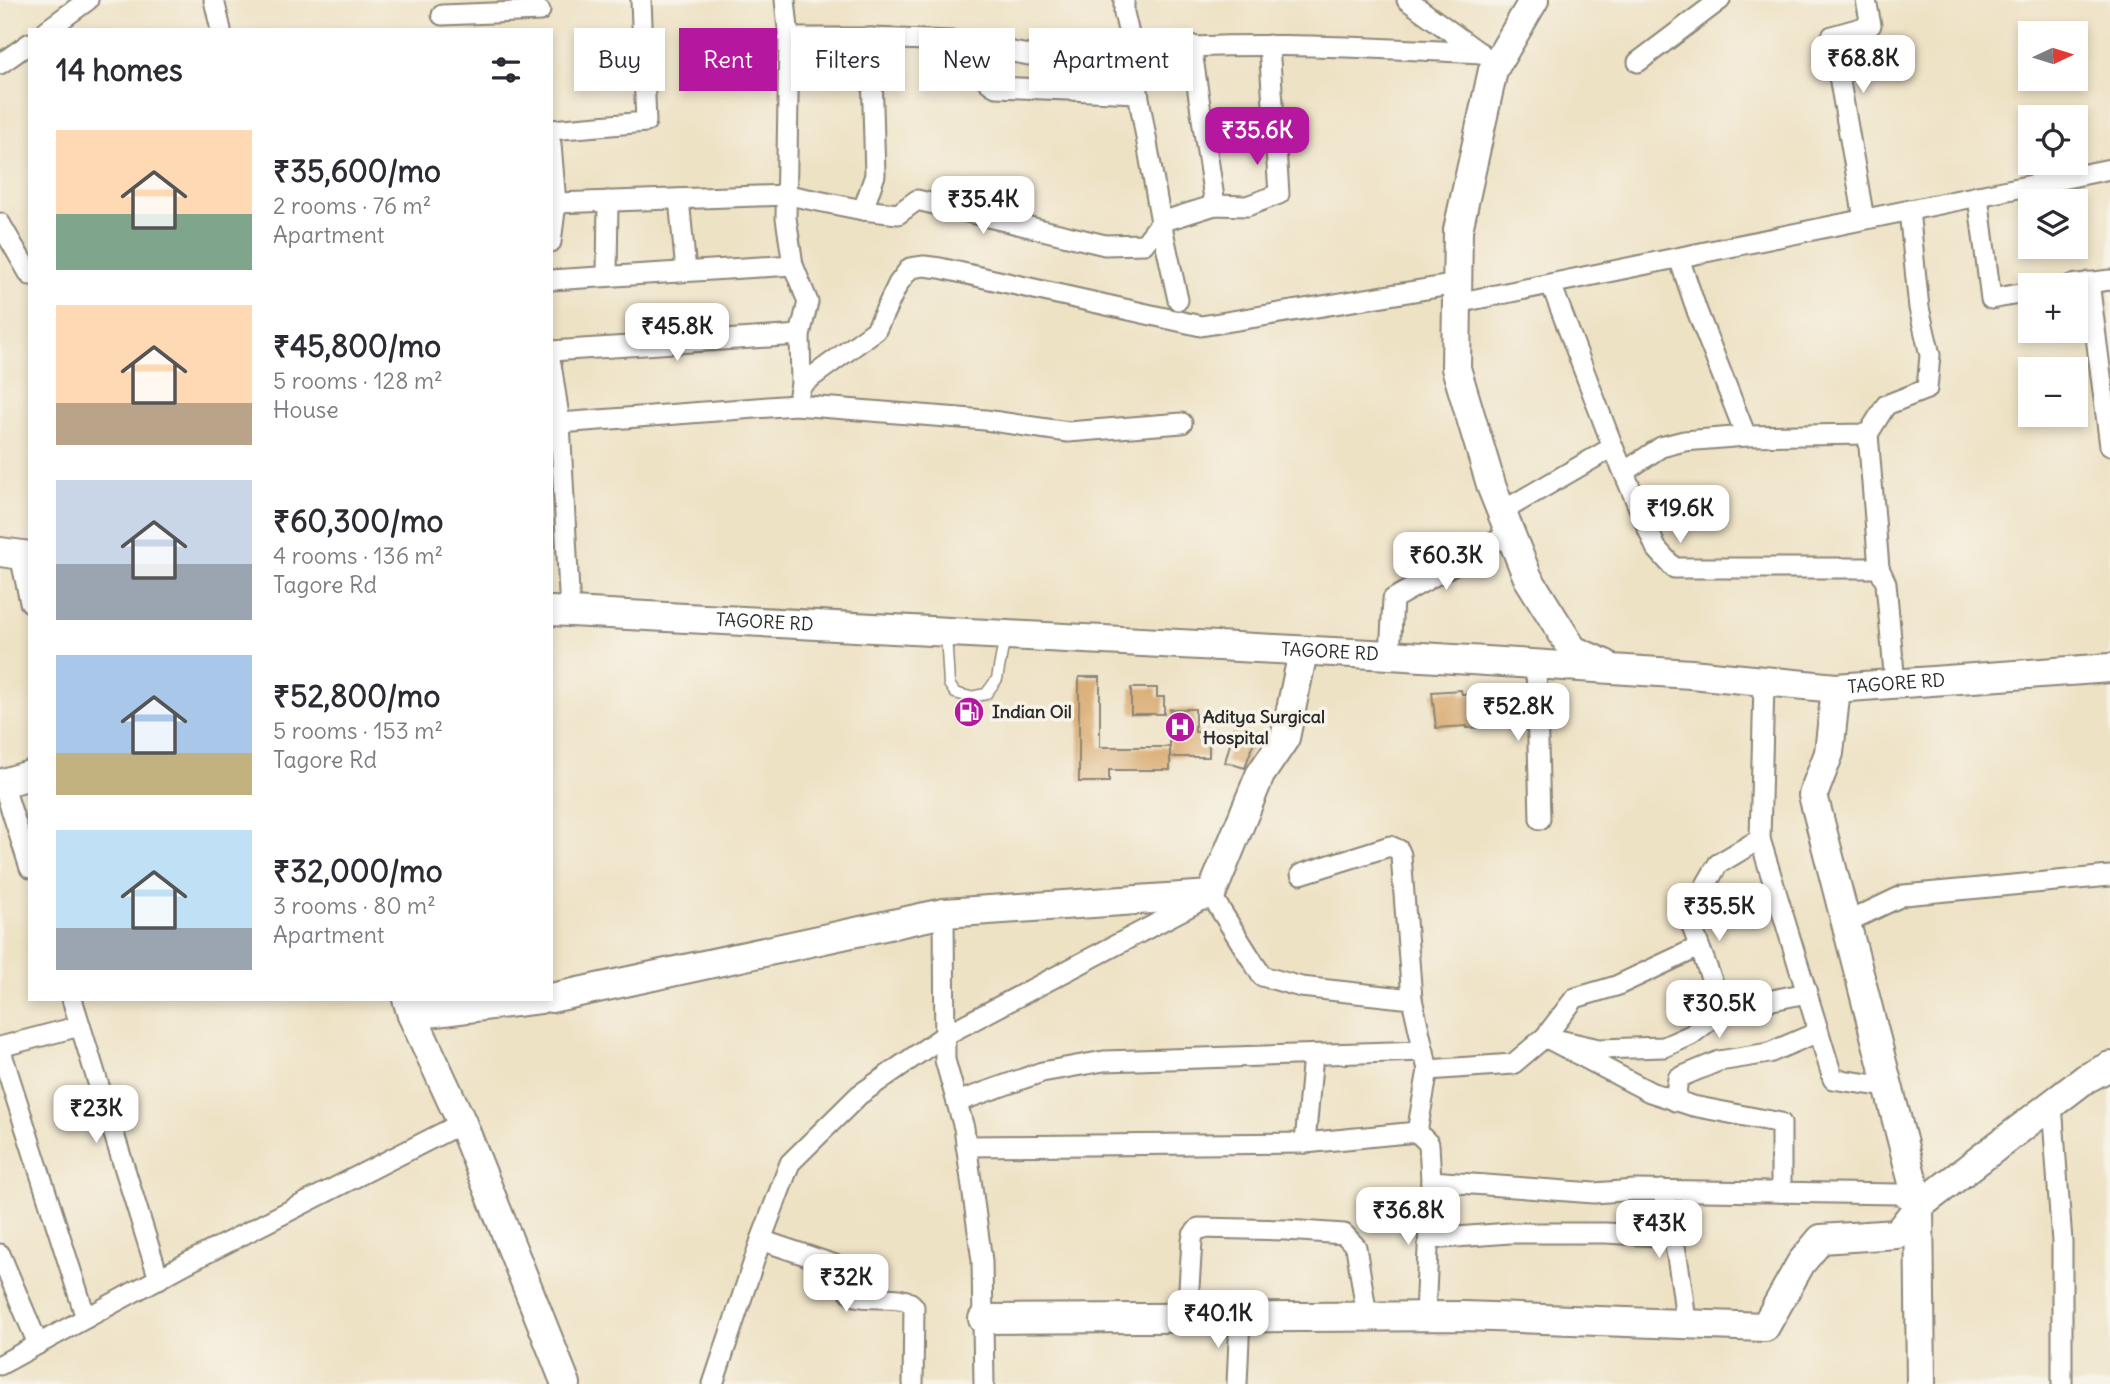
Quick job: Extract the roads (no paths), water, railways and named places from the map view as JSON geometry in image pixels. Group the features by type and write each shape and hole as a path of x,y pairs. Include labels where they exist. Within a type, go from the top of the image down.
{"street":[{"path":"50,28 88,0"},
{"path":"214,0 221,28"},
{"path":"553,130 646,122 641,0"},
{"path":"785,0 789,38 786,218 793,265 807,302 800,335 801,385 795,405"},
{"path":"1124,0 1128,28"},
{"path":"1407,0 1487,61"},
{"path":"1534,0 1487,61 1458,230 1456,368 1492,488 1528,578 1573,650 1620,671"},
{"path":"1639,62 1720,0"},
{"path":"1864,219 1832,36 1871,25 1866,0"},
{"path":"442,15 540,14"},
{"path":"0,64 28,44"},
{"path":"1193,45 1269,45 1487,61"},
{"path":"556,202 788,195 898,214 917,200 1105,244 1144,244 1161,222 1215,205 1247,206 1279,194 1269,45"},
{"path":"1193,58 1215,205"},
{"path":"863,209 875,175 873,91"},
{"path":"1137,91 1178,300"},
{"path":"553,167 556,202 553,226"},
{"path":"801,385 876,330 898,284 910,268 940,268 1201,326 1551,284 2110,169"},
{"path":"1978,196 1991,299 2018,294"},
{"path":"679,199 685,271"},
{"path":"607,276 608,201"},
{"path":"1895,684 1886,583 1879,568 1868,435 1886,405 1927,389 1930,355 1919,307 1909,210"},
{"path":"0,223 28,272"},
{"path":"1679,258 1746,436"},
{"path":"553,279 793,265"},
{"path":"2088,283 2110,280"},
{"path":"1551,284 1613,447 1657,548 1674,569 1879,568"},
{"path":"2088,327 2110,446"},
{"path":"553,351 800,335"},
{"path":"553,377 560,423 561,612"},
{"path":"560,423 795,405 985,420 1069,432 1182,423"},
{"path":"1624,472 1661,447 1684,441 1746,436 1868,435"},
{"path":"1390,656 1393,599 1613,447"},
{"path":"17,554 28,595"},
{"name":"TAGORE RD","path":"561,612 1390,656 1691,674 1836,688 2110,668"},
{"path":"713,1384 790,1163 859,1095 945,1035 1211,895 1260,775 1285,738 1303,652"},
{"path":"1536,666 1541,819"},
{"path":"1764,683 1760,839 1818,1032 1833,1080 1888,1087"},
{"path":"1836,688 1829,752 1813,794 1919,1206 1921,1384"},
{"path":"28,776 1,784 28,862"},
{"path":"1723,1010 1688,916 1718,864 1760,839"},
{"path":"1301,874 1390,846 1399,850 1412,999 1426,1060 1417,1132"},
{"path":"1845,923 1903,895 2110,876"},
{"path":"553,998 944,914 1211,895"},
{"path":"1211,895 1262,976 1301,987 1412,999"},
{"path":"944,914 945,1060 966,1146 982,1261 984,1384"},
{"path":"957,1102 1042,1072 1104,1061 1313,1055 1513,1064 1545,1037 1575,998 1616,986 1699,947"},
{"path":"1545,1037 1599,1049 1664,1047 1691,1035 1723,1010 1807,993"},
{"path":"73,1001 159,1279"},
{"path":"508,1001 410,1007 461,1123 566,1384"},
{"path":"80,1026 0,1047 86,1318"},
{"path":"1675,1101 1678,1078 1719,1061 1769,1053 1818,1032"},
{"path":"1545,1037 1650,1092 1693,1106 1781,1124 1781,1192"},
{"path":"1305,1143 1313,1055"},
{"path":"983,1319 1425,1316 1765,1327 1801,1263 1821,1239 1897,1234 1919,1206 2085,1079 2110,1066"},
{"path":"2052,1104 2062,1242 2062,1384"},
{"path":"0,1365 159,1279 461,1123"},
{"path":"966,1146 1305,1143 1417,1132"},
{"path":"1417,1132 1429,1144 1432,1181 1425,1316"},
{"path":"1432,1181 1594,1193 1662,1190 1899,1194 1919,1206"},
{"path":"1662,1190 1682,1274 1686,1324"},
{"path":"1187,1318 1192,1241 1199,1228 1343,1234 1356,1247 1367,1316"},
{"path":"1429,1239 1510,1233 1606,1233 1675,1237"},
{"path":"761,1240 835,1265 840,1269 848,1290 855,1296 881,1300 907,1299 911,1302 914,1307 913,1384"},
{"path":"0,1254 38,1344"},
{"path":"1237,1384 1240,1317"}],"lane":[{"path":"946,632 949,684 955,693 970,697 986,694 997,679 1005,635"}],"place":[{"name":"Indian Oil","path":"969,712"},
{"name":"Aditya Surgical Hospital","path":"1180,727"}]}
